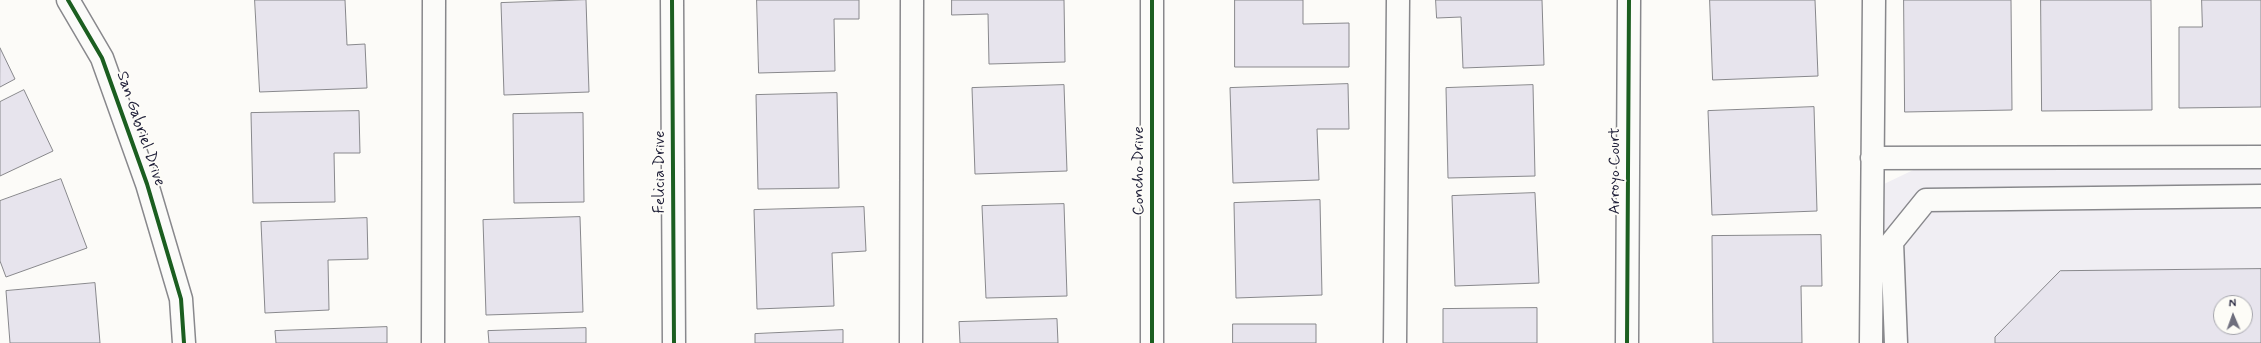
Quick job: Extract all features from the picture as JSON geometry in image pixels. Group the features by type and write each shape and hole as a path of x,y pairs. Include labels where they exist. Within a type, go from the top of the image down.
{"street":[{"name":"San Gabriel Drive","path":"68,0 102,58 147,184 181,299 184,343"},
{"path":"433,343 434,0"},
{"name":"Felicia Drive","path":"672,0 674,343"},
{"path":"911,343 912,0"},
{"name":"Concho Drive","path":"1152,0 1152,343"},
{"path":"1395,343 1398,0"},
{"name":"Arroyo Court","path":"1627,343 1629,0"},
{"path":"1872,343 1874,0"},
{"path":"1872,158 2261,157"},
{"path":"1896,343 1892,242 1926,200 2261,196"}],"shaded area":[{"path":"1928,163 2261,163 2261,343 1876,343 1875,207 1884,184"}],"building":[{"path":"255,0 345,0 347,45 365,44 367,88 260,92"},
{"path":"586,0 589,92 504,95 501,3"},
{"path":"757,0 859,0 859,19 834,19 835,71 759,73"},
{"path":"952,0 1064,0 1065,62 989,64 988,14 952,15"},
{"path":"1235,0 1303,0 1303,24 1349,23 1349,67 1235,67"},
{"path":"1436,0 1542,0 1544,65 1463,68 1461,17 1437,18"},
{"path":"1710,0 1815,0 1818,76 1713,80"},
{"path":"1904,0 2011,0 2012,110 1905,112"},
{"path":"2041,0 2151,0 2152,110 2042,111"},
{"path":"2202,0 2261,0 2261,107 2179,108 2179,27 2202,27"},
{"path":"0,48 15,79 0,87"},
{"path":"1348,84 1349,129 1317,129 1319,180 1233,183 1230,88"},
{"path":"1064,85 1067,171 975,174 972,88"},
{"path":"1533,85 1535,176 1448,178 1446,88"},
{"path":"24,90 53,151 0,176 0,102"},
{"path":"837,93 839,188 758,189 756,95"},
{"path":"1814,107 1817,211 1712,215 1708,111"},
{"path":"359,111 360,153 334,153 335,202 253,203 251,113"},
{"path":"583,113 584,202 514,203 513,114"},
{"path":"61,179 87,248 6,277 0,261 0,201"},
{"path":"1535,193 1539,283 1455,286 1452,196"},
{"path":"1320,200 1322,295 1236,298 1234,203"},
{"path":"1064,204 1067,296 986,298 982,206"},
{"path":"864,207 866,251 832,253 834,306 757,309 754,210"},
{"path":"580,217 583,312 486,315 483,220"},
{"path":"367,218 368,259 328,260 329,310 265,313 261,222"},
{"path":"1821,235 1822,286 1801,286 1802,343 1713,343 1712,236"},
{"path":"2261,269 2261,343 1995,343 1995,337 2060,271"},
{"path":"95,283 100,343 10,343 6,291"},
{"path":"1537,308 1537,343 1443,343 1443,309"},
{"path":"1057,319 1058,343 960,343 959,322"},
{"path":"1233,324 1316,324 1316,343 1233,343"},
{"path":"387,327 387,343 276,343 275,331"},
{"path":"586,328 586,343 489,343 488,331"},
{"path":"843,330 843,343 755,343 755,334"}],"cycle path":[{"path":"68,0 102,58 147,184 181,299 184,343"},
{"path":"672,0 674,343"},
{"path":"1152,0 1152,343"},
{"path":"1627,343 1629,0"}]}
